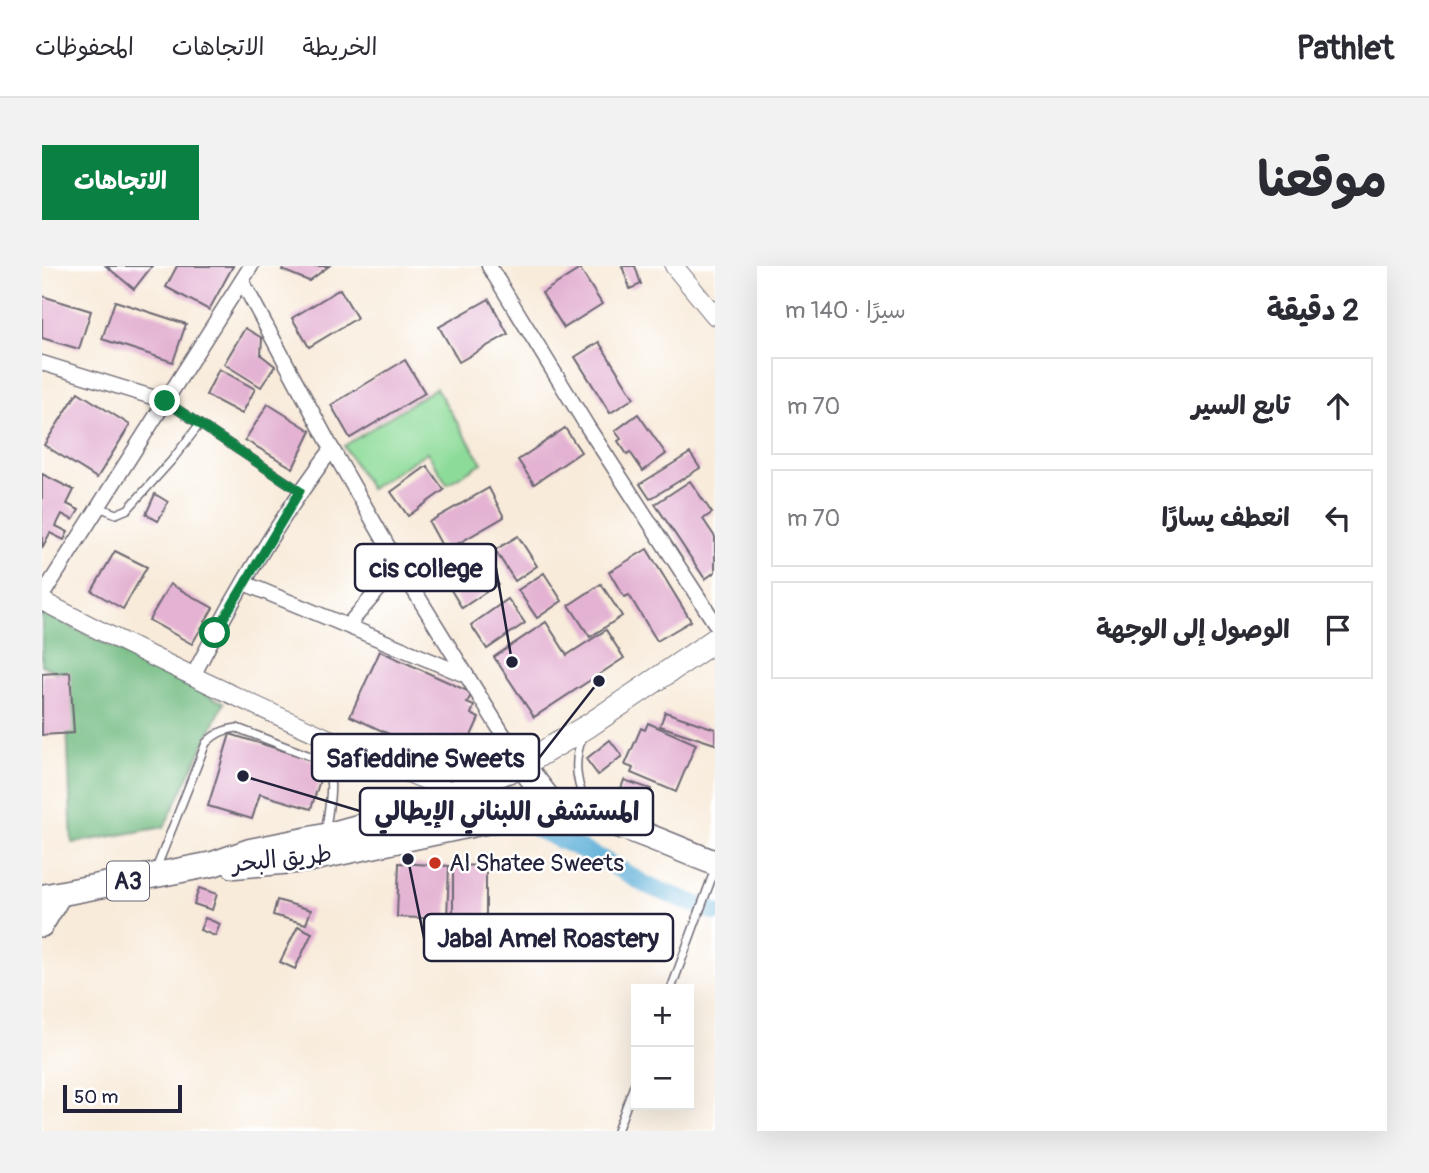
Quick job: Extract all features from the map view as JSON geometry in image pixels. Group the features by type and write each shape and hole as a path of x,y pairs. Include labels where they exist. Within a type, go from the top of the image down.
{"highway":[{"name":"طريق البحر","path":"51,896 213,864 250,851 325,836 387,819 522,765"},
{"path":"522,765 556,809"},
{"name":"طريق البحر","path":"213,864 253,866 306,860 556,809 596,818 715,863"}],"main road":[{"path":"522,765 588,726 715,640"},
{"path":"42,926 51,896"}],"street":[{"path":"251,266 42,598 193,676 338,744 456,793"},
{"path":"489,266 587,426 715,623"},
{"path":"674,266 715,316"},
{"path":"242,281 332,449 399,566 522,765"},
{"path":"42,363 165,401"},
{"path":"193,676 244,583 300,491 332,449"},
{"path":"348,625 399,566"},
{"path":"244,583 465,675"}],"lane":[{"path":"165,401 300,491"},
{"path":"98,507 116,514 128,509 199,425"},
{"path":"588,726 580,743 576,763 578,783 584,801 596,818"},
{"path":"153,876 205,743 223,730 237,728 323,761 329,768 331,777 325,836"},
{"path":"673,984 715,869"},
{"path":"617,1131 631,1093"}],"green space":[{"path":"436,388 482,463 447,484 427,452 370,489 344,446"},
{"path":"42,612 224,703 164,827 72,843 65,676 42,665"}],"building":[{"path":"106,266 152,266 134,289"},
{"path":"177,266 233,266 209,310 166,287"},
{"path":"284,266 329,266 309,281 282,270"},
{"path":"622,266 635,266 641,284 630,289"},
{"path":"580,269 602,304 564,328 542,293"},
{"path":"340,289 357,318 309,347 292,318"},
{"path":"42,296 91,311 79,349 42,338"},
{"path":"489,299 508,334 459,362 439,327"},
{"path":"115,301 186,324 173,362 102,339"},
{"path":"245,328 262,338 261,355 275,366 261,387 224,364"},
{"path":"599,342 634,398 610,413 575,357"},
{"path":"405,360 425,393 350,438 331,405"},
{"path":"219,369 255,389 242,414 206,395"},
{"path":"78,392 130,425 97,478 44,445"},
{"path":"268,404 311,431 293,468 245,440"},
{"path":"638,414 666,454 643,471 630,452 627,454 615,431"},
{"path":"565,428 581,452 534,484 518,460"},
{"path":"690,453 700,468 650,499 640,484"},
{"path":"427,466 444,490 408,516 391,492"},
{"path":"42,474 74,490 67,504 79,510 73,520 62,514 56,526 68,532 64,540 50,533 42,548"},
{"path":"690,481 712,513 703,519 715,537 715,572 705,579 655,504"},
{"path":"489,488 504,517 445,551 429,522"},
{"path":"155,494 168,502 158,521 146,514"},
{"path":"518,536 537,566 515,581 495,550"},
{"path":"647,549 691,621 657,641 629,595 624,597 609,572"},
{"path":"115,551 147,567 123,609 92,591"},
{"path":"481,558 498,584 462,608 446,582"},
{"path":"544,573 562,601 537,618 518,590"},
{"path":"170,584 213,608 192,644 149,620"},
{"path":"601,584 622,616 590,637 569,605"},
{"path":"508,599 525,623 487,649 471,625"},
{"path":"546,622 567,655 606,630 624,658 534,717 494,657"},
{"path":"380,651 472,693 467,703 474,706 471,714 479,718 463,754 454,750 449,762 350,716"},
{"path":"70,672 74,733 42,735 42,674"},
{"path":"665,712 715,729 715,744 660,726"},
{"path":"648,723 696,744 676,792 631,773 633,768 625,765 641,728 645,730"},
{"path":"230,734 325,764 311,809 260,794 252,819 208,806"},
{"path":"610,740 622,756 598,775 586,759"},
{"path":"624,780 651,789 645,803 619,794"},
{"path":"399,863 449,866 447,919 397,917"},
{"path":"453,865 486,866 486,917 453,917"},
{"path":"199,888 217,894 212,910 194,904"},
{"path":"277,900 311,910 306,924 273,915"},
{"path":"205,918 220,924 215,936 200,930"},
{"path":"298,926 312,933 295,969 280,962"}],"waterway":[{"path":"537,829 602,859 646,885 715,912"}],"place":[{"name":"cis college","path":"512,662"},
{"name":"Safieddine Sweets","path":"599,681"},
{"name":"المستشفى اللبناني الإيطالي","path":"243,776"},
{"name":"Jabal Amel Roastery","path":"408,859"},
{"name":"Al Shatee Sweets","path":"435,863"}],"route":[{"path":"165,401 300,491 215,633"}]}
